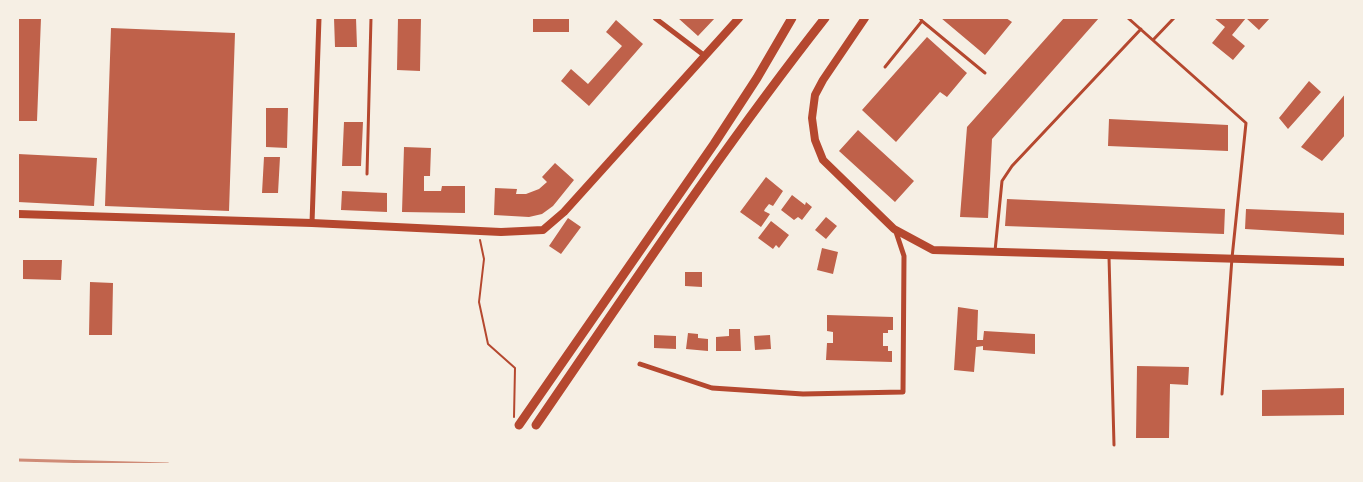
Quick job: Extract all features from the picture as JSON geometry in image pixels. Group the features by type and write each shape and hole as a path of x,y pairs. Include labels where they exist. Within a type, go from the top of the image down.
{"main road":[{"path":"519,425 714,144 792,18"},
{"path":"536,426 726,148 770,88 826,18"}],"street":[{"path":"312,223 319,18"},
{"path":"655,18 705,56"},
{"path":"18,214 312,223 478,231 543,230 564,212 739,18"},
{"path":"865,18 815,95 812,118 816,140 823,160 894,229 933,250 1346,262"},
{"path":"640,364 712,388 803,394 903,392 904,256 894,229"}],"lane":[{"path":"367,174 371,18"},
{"path":"920,18 922,22 985,73"},
{"path":"1128,18 1246,122 1232,258 1222,394"},
{"path":"1154,40 1174,18"},
{"path":"885,67 922,22"},
{"path":"995,251 1002,181 1012,166 1141,30"},
{"path":"1108,254 1114,446"}],"path":[{"path":"478,231 484,259 479,302 488,344 515,368 514,414"}],"building":[{"path":"18,18 41,18 37,121 18,121"},
{"path":"334,18 356,18 357,47 335,47"},
{"path":"398,18 421,18 420,71 397,70"},
{"path":"533,18 569,18 569,32 533,32"},
{"path":"678,18 715,18 698,36"},
{"path":"941,18 1006,18 1012,22 985,55"},
{"path":"1064,18 1099,18 992,139 988,218 960,217 967,127"},
{"path":"1214,18 1246,18 1232,35 1245,46 1233,60 1212,43 1225,27"},
{"path":"1246,18 1270,18 1259,30"},
{"path":"616,20 643,44 589,106 561,81 571,69 588,84 622,46 606,32"},
{"path":"111,28 235,33 229,211 105,206"},
{"path":"927,37 967,73 947,97 940,92 896,142 862,110"},
{"path":"1309,81 1321,92 1288,129 1279,118"},
{"path":"1346,93 1346,134 1322,161 1301,147"},
{"path":"266,108 288,108 287,148 266,147"},
{"path":"1109,119 1228,125 1228,151 1108,146"},
{"path":"344,122 363,122 361,166 342,166"},
{"path":"858,130 914,181 895,202 839,151"},
{"path":"404,147 431,148 430,176 424,176 424,191 441,191 442,186 465,186 465,213 402,212"},
{"path":"18,154 97,158 94,206 18,202"},
{"path":"264,157 280,157 278,193 262,193"},
{"path":"555,163 574,180 553,206 542,214 529,217 494,215 495,188 517,189 516,194 526,194 539,189 547,182 542,177"},
{"path":"766,177 783,191 773,206 769,204 765,209 764,211 770,214 761,227 740,212"},
{"path":"342,191 387,193 387,212 341,210"},
{"path":"792,195 805,205 806,202 812,207 802,220 798,217 794,220 781,210"},
{"path":"1007,199 1225,209 1224,234 1005,226"},
{"path":"1246,209 1346,213 1346,235 1245,229"},
{"path":"826,217 837,226 826,239 815,230"},
{"path":"568,218 581,227 561,254 549,246"},
{"path":"771,221 789,235 779,248 776,245 773,249 758,238"},
{"path":"822,248 838,252 833,274 817,270"},
{"path":"23,260 62,260 61,280 23,279"},
{"path":"685,272 702,272 702,287 685,286"},
{"path":"90,282 113,283 112,335 89,335"},
{"path":"958,307 978,310 977,340 983,340 984,331 1035,334 1035,354 983,350 983,346 976,347 974,372 954,370"},
{"path":"827,315 893,317 893,330 883,333 883,346 888,346 888,351 892,351 892,362 826,360 827,343 833,343 833,332 827,331"},
{"path":"729,329 740,329 741,351 716,351 716,337 729,336"},
{"path":"688,333 698,334 698,338 708,339 708,351 686,349"},
{"path":"654,335 676,336 676,349 654,348"},
{"path":"770,335 771,349 755,350 754,336"},
{"path":"1137,366 1189,367 1188,385 1170,384 1169,438 1136,438"},
{"path":"1346,388 1346,415 1262,416 1262,390"}],"railway":[{"path":"18,460 168,464"}]}
